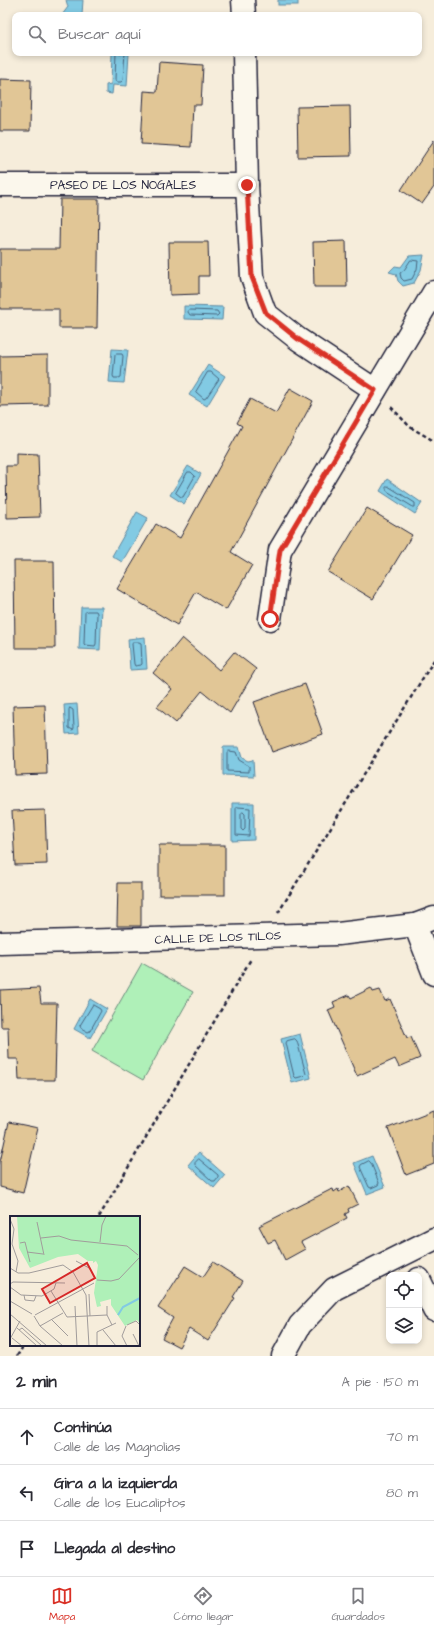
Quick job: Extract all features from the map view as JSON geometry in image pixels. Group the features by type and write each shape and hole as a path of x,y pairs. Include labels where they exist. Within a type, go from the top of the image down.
{"street":[{"path":"243,0 244,12"},
{"path":"244,56 247,185 252,277 266,313 298,339 375,390"},
{"name":"PASEO DE LOS NOGALES","path":"0,185 247,185"},
{"path":"270,619 280,550 434,292"},
{"path":"424,921 434,974"},
{"name":"CALLE DE LOS TILOS","path":"0,943 338,934 424,921"},
{"path":"282,1356 300,1324 334,1289 434,1240"},
{"path":"406,1253 416,1272"},
{"path":"422,1285 434,1310"}],"path":[{"path":"375,390 410,427 434,441"},
{"path":"17,1356 23,1346"}],"green space":[{"path":"142,963 193,992 143,1080 92,1051"}],"water":[{"path":"66,0 83,0 82,12 64,12 68,7"},
{"path":"278,0 298,0 298,5 278,5"},
{"path":"112,56 129,56 127,86 113,85 112,94 106,93 106,85 111,84"},
{"path":"424,255 421,270 414,283 403,286 398,281 396,274 389,272 395,266 401,267 409,256"},
{"path":"184,306 223,307 222,320 184,319"},
{"path":"112,349 128,350 124,383 109,382"},
{"path":"208,365 225,376 207,406 189,395"},
{"path":"188,466 201,474 184,504 170,495"},
{"path":"387,479 422,503 415,514 380,491"},
{"path":"137,512 148,518 122,562 112,556"},
{"path":"81,607 102,607 100,650 79,649"},
{"path":"145,637 147,669 130,670 128,639"},
{"path":"77,704 79,733 66,734 64,705"},
{"path":"223,747 239,747 242,758 248,761 253,760 254,776 223,775"},
{"path":"232,803 254,803 254,840 232,841"},
{"path":"90,999 107,1009 90,1038 74,1029"},
{"path":"300,1034 311,1078 292,1083 281,1039"},
{"path":"199,1152 225,1175 214,1188 188,1165"},
{"path":"372,1156 385,1187 367,1194 354,1163"}],"building":[{"path":"159,62 203,65 201,105 193,105 191,147 141,144 144,91 157,92"},
{"path":"0,79 31,80 30,131 0,131"},
{"path":"350,106 351,156 298,157 297,107"},
{"path":"434,140 434,187 422,204 401,190"},
{"path":"60,199 99,199 97,328 59,328 59,309 0,309 0,249 59,249"},
{"path":"346,241 347,287 314,287 313,242"},
{"path":"169,242 208,242 209,276 199,276 199,294 170,295"},
{"path":"48,355 48,405 0,406 0,356"},
{"path":"290,388 313,401 231,552 252,565 226,610 196,592 177,625 117,589 156,524 180,538 242,426 237,423 250,399 276,413"},
{"path":"16,453 38,454 40,517 7,518 6,466 16,466"},
{"path":"367,508 412,535 373,599 328,572"},
{"path":"14,561 54,561 55,648 15,648"},
{"path":"182,638 219,670 234,652 256,669 230,713 202,691 176,723 157,707 172,689 153,673"},
{"path":"305,684 323,734 272,752 254,702"},
{"path":"45,705 47,774 15,775 13,706"},
{"path":"45,810 47,864 15,865 12,811"},
{"path":"159,845 225,845 225,895 159,895"},
{"path":"118,883 141,883 141,926 117,926"},
{"path":"39,988 41,1003 57,1003 55,1080 19,1080 18,1059 9,1059 8,1027 1,1027 0,990"},
{"path":"371,988 373,992 380,990 385,1001 390,999 407,1038 411,1037 420,1058 399,1067 395,1059 357,1076 328,1010 335,1007 333,1002 349,995 351,998"},
{"path":"434,1110 434,1164 406,1175 388,1128"},
{"path":"9,1122 38,1128 23,1193 0,1187 0,1162"},
{"path":"349,1186 358,1204 348,1209 349,1212 345,1214 347,1218 301,1242 305,1249 285,1260 275,1240 268,1243 259,1226 330,1190 333,1189 334,1192 338,1189 339,1192"},
{"path":"213,1262 243,1281 233,1297 235,1298 208,1341 189,1329 179,1347 162,1338 173,1318 158,1308 185,1266 203,1277"}],"route":[{"path":"247,185 252,277 266,313 298,339 375,390 280,550 270,619"}]}
